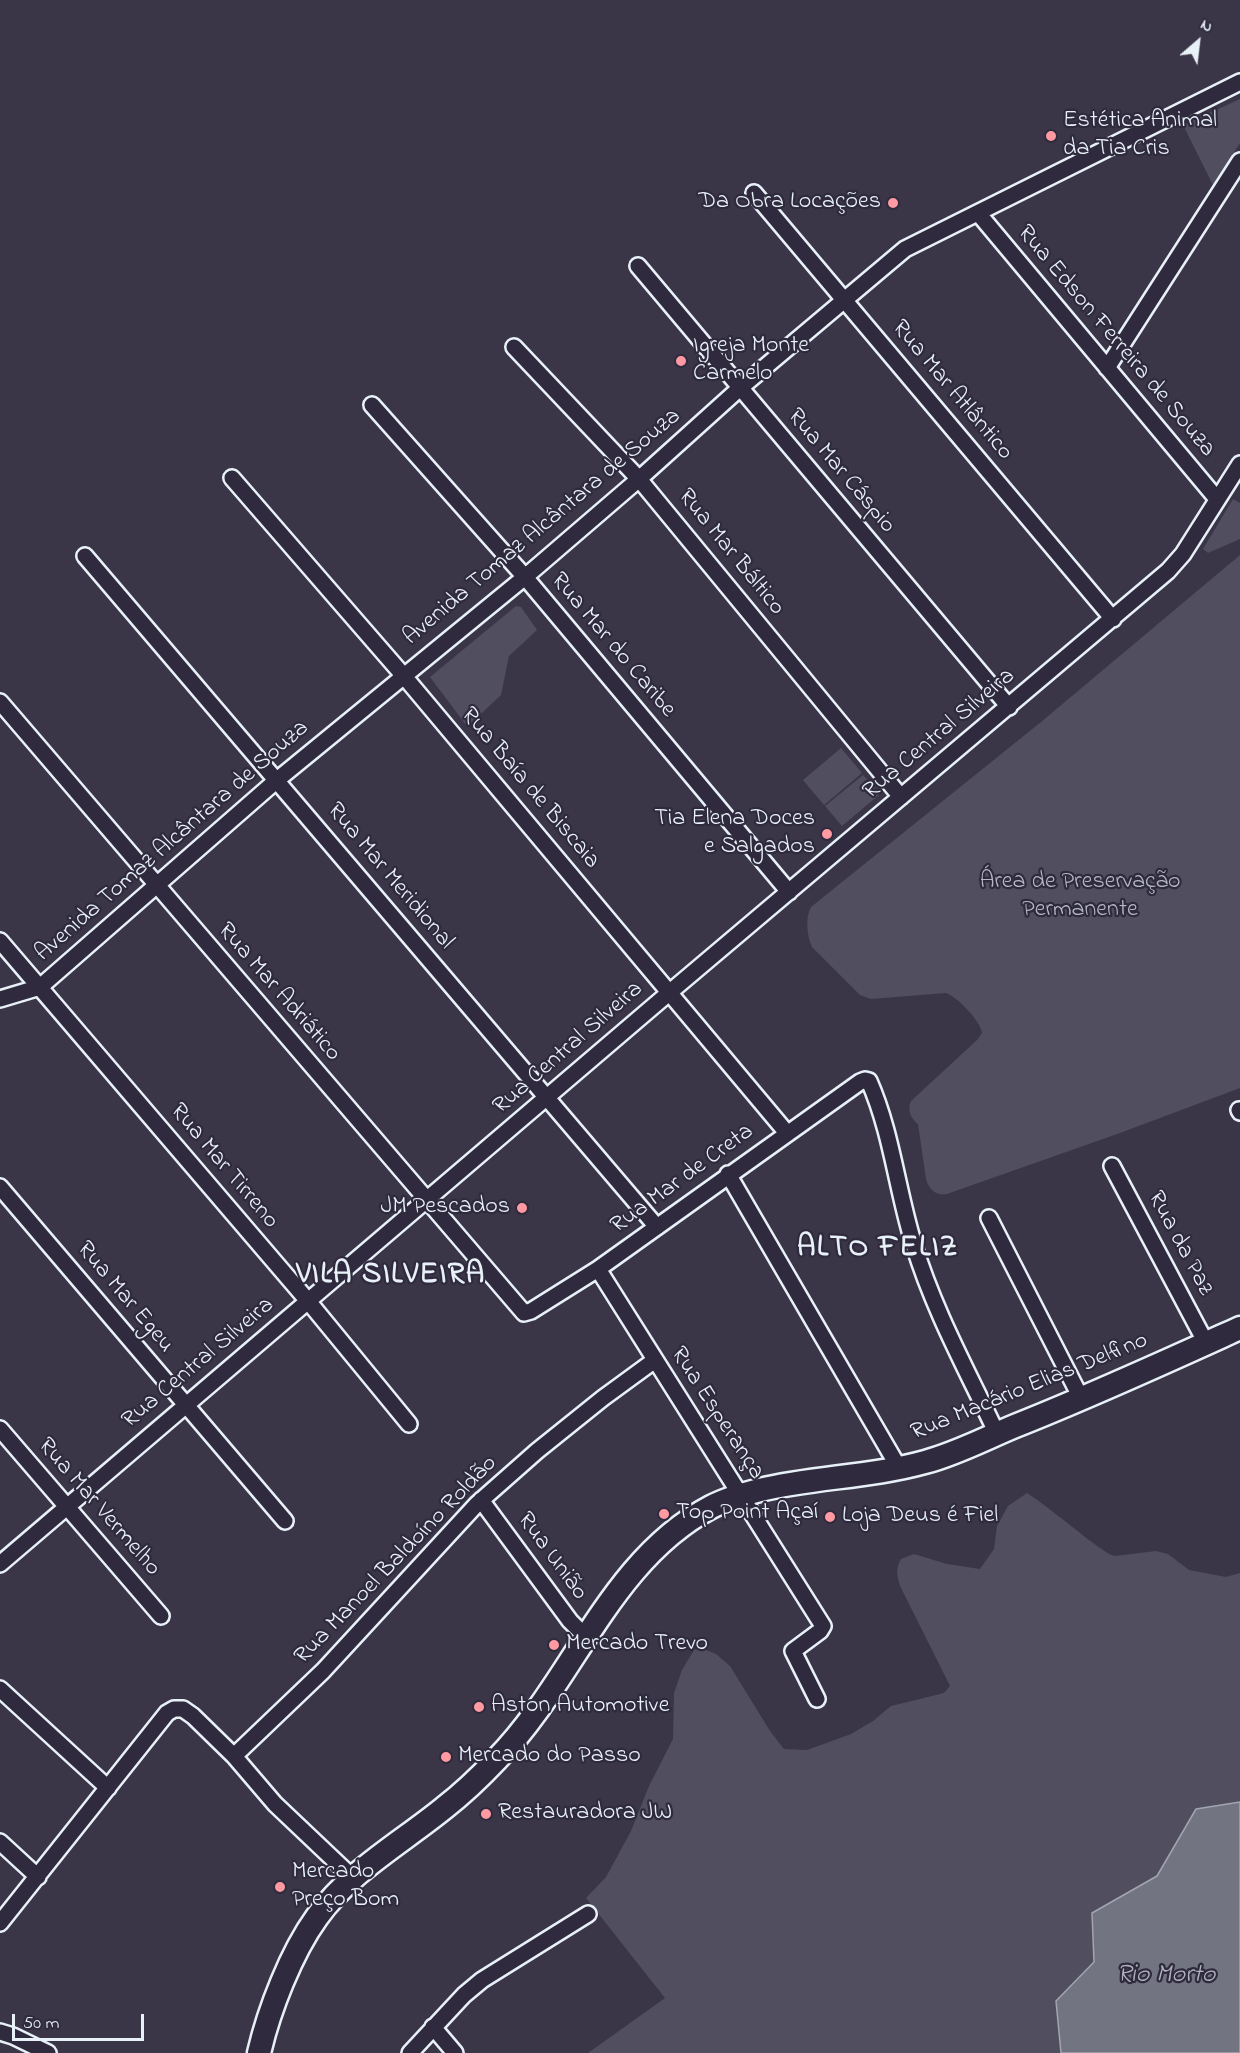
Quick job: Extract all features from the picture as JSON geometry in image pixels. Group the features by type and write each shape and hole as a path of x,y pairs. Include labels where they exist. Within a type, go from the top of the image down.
{"main road":[{"name":"Rua Macário Elias Delfino","path":"259,2053 283,1981 318,1915 352,1877 445,1808 498,1759 523,1729 629,1576 649,1552 692,1518 715,1504 776,1486 899,1468 928,1461 1082,1400 1240,1328"}],"street":[{"name":"Avenida Tomaz Alcântara de Souza","path":"0,999 40,987 278,780 525,577 740,388 905,249 1240,82"},
{"path":"1107,368 1240,161"},
{"name":"Rua Mar Atlântico","path":"754,193 1113,619"},
{"name":"Rua Edson Ferreira de Souza","path":"978,213 1217,499"},
{"name":"Rua Mar Cáspio","path":"638,267 1009,707"},
{"name":"Rua Mar Báltico","path":"514,347 639,479 901,797"},
{"name":"Rua Mar do Caribe","path":"372,405 525,577 789,892"},
{"name":"Rua Central Silveira","path":"0,1564 670,992 1168,571 1183,554 1240,464"},
{"name":"Rua Baía de Biscaia","path":"232,478 403,675 787,1133"},
{"name":"Rua Mar Meridional","path":"85,555 657,1227"},
{"name":"Rua Mar Adriático","path":"0,702 524,1313"},
{"name":"Rua Mar Tirreno","path":"0,941 308,1301 409,1424"},
{"name":"Rua Mar de Creta","path":"524,1313 531,1311 598,1269 728,1174 867,1080 887,1131 904,1209 920,1264 941,1317 998,1434"},
{"name":"Rua da Paz","path":"1112,1166 1206,1343"},
{"path":"728,1174 899,1468"},
{"name":"Rua Mar Egeu","path":"0,1187 285,1521"},
{"path":"989,1218 1082,1400"},
{"name":"Rua Esperança","path":"598,1269 823,1626 820,1631 794,1651 817,1699"},
{"name":"Rua Manoel Baldoíno Roldão","path":"234,1756 323,1671 481,1500 546,1444 655,1360"},
{"name":"Rua Mar Vermelho","path":"0,1429 161,1616"},
{"name":"Rua União","path":"481,1500 570,1621 587,1638"},
{"path":"0,1689 108,1788"},
{"path":"0,1923 167,1713 174,1708 183,1709 193,1716 234,1756 275,1804 352,1877"},
{"path":"0,1842 38,1877"},
{"path":"410,2053 464,1995 482,1980 588,1914"},
{"path":"433,2027 455,2053"},
{"path":"0,2032 48,2053"}],"green space":[{"path":"1240,99 1240,143 1213,185 1183,125"},
{"path":"1233,499 1240,503 1240,539 1208,553 1203,549"},
{"name":"Área de Preservação Permanente","path":"1240,555 1240,1088 947,1194 936,1193 926,1179 918,1124 910,1114 910,1104 977,1040 982,1033 981,1028 962,1005 946,993 871,999 860,995 812,947 807,927 811,907 1041,722"},
{"path":"516,606 521,607 537,630 509,656 501,695 469,725 466,725 430,677"},
{"path":"841,748 862,773 824,805 803,780"},
{"path":"863,775 880,794 842,826 825,806"},
{"path":"1027,1493 1109,1554 1115,1556 1156,1551 1168,1554 1189,1570 1226,1577 1240,1573 1240,1802 1196,1809 1157,1876 1092,1913 1094,1962 1056,2001 1061,2053 588,2053 665,1998 586,1898 606,1877 631,1831 649,1786 673,1739 674,1693 682,1670 694,1650 701,1648 716,1654 730,1666 770,1731 784,1749 807,1750 851,1734 873,1721 891,1706 944,1693 950,1686 901,1588 897,1573 899,1563 901,1559 914,1554 947,1564 980,1569 994,1549 997,1526 1008,1506"}],"water":[{"name":"Rio Morto","path":"1240,1802 1240,2053 1061,2053 1056,2001 1094,1962 1092,1913 1157,1876 1196,1809"}],"place":[{"name":"Estética Animal da Tia Cris","path":"1051,136"},
{"name":"Da Obra Locações","path":"893,203"},
{"name":"Igreja Monte Carmelo","path":"681,361"},
{"name":"Tia Elena Doces e Salgados","path":"827,834"},
{"name":"JM Pescados","path":"522,1208"},
{"name":"Top Point Açaí","path":"664,1514"},
{"name":"Loja Deus é Fiel","path":"830,1517"},
{"name":"Mercado Trevo","path":"554,1645"},
{"name":"Aston Automotive","path":"479,1707"},
{"name":"Mercado do Passo","path":"446,1757"},
{"name":"Restauradora JW","path":"486,1814"},
{"name":"Mercado Preço Bom","path":"280,1887"}],"district":[{"name":"ALTO FELIZ","path":"878,1250"},
{"name":"VILA SILVEIRA","path":"391,1277"}]}
